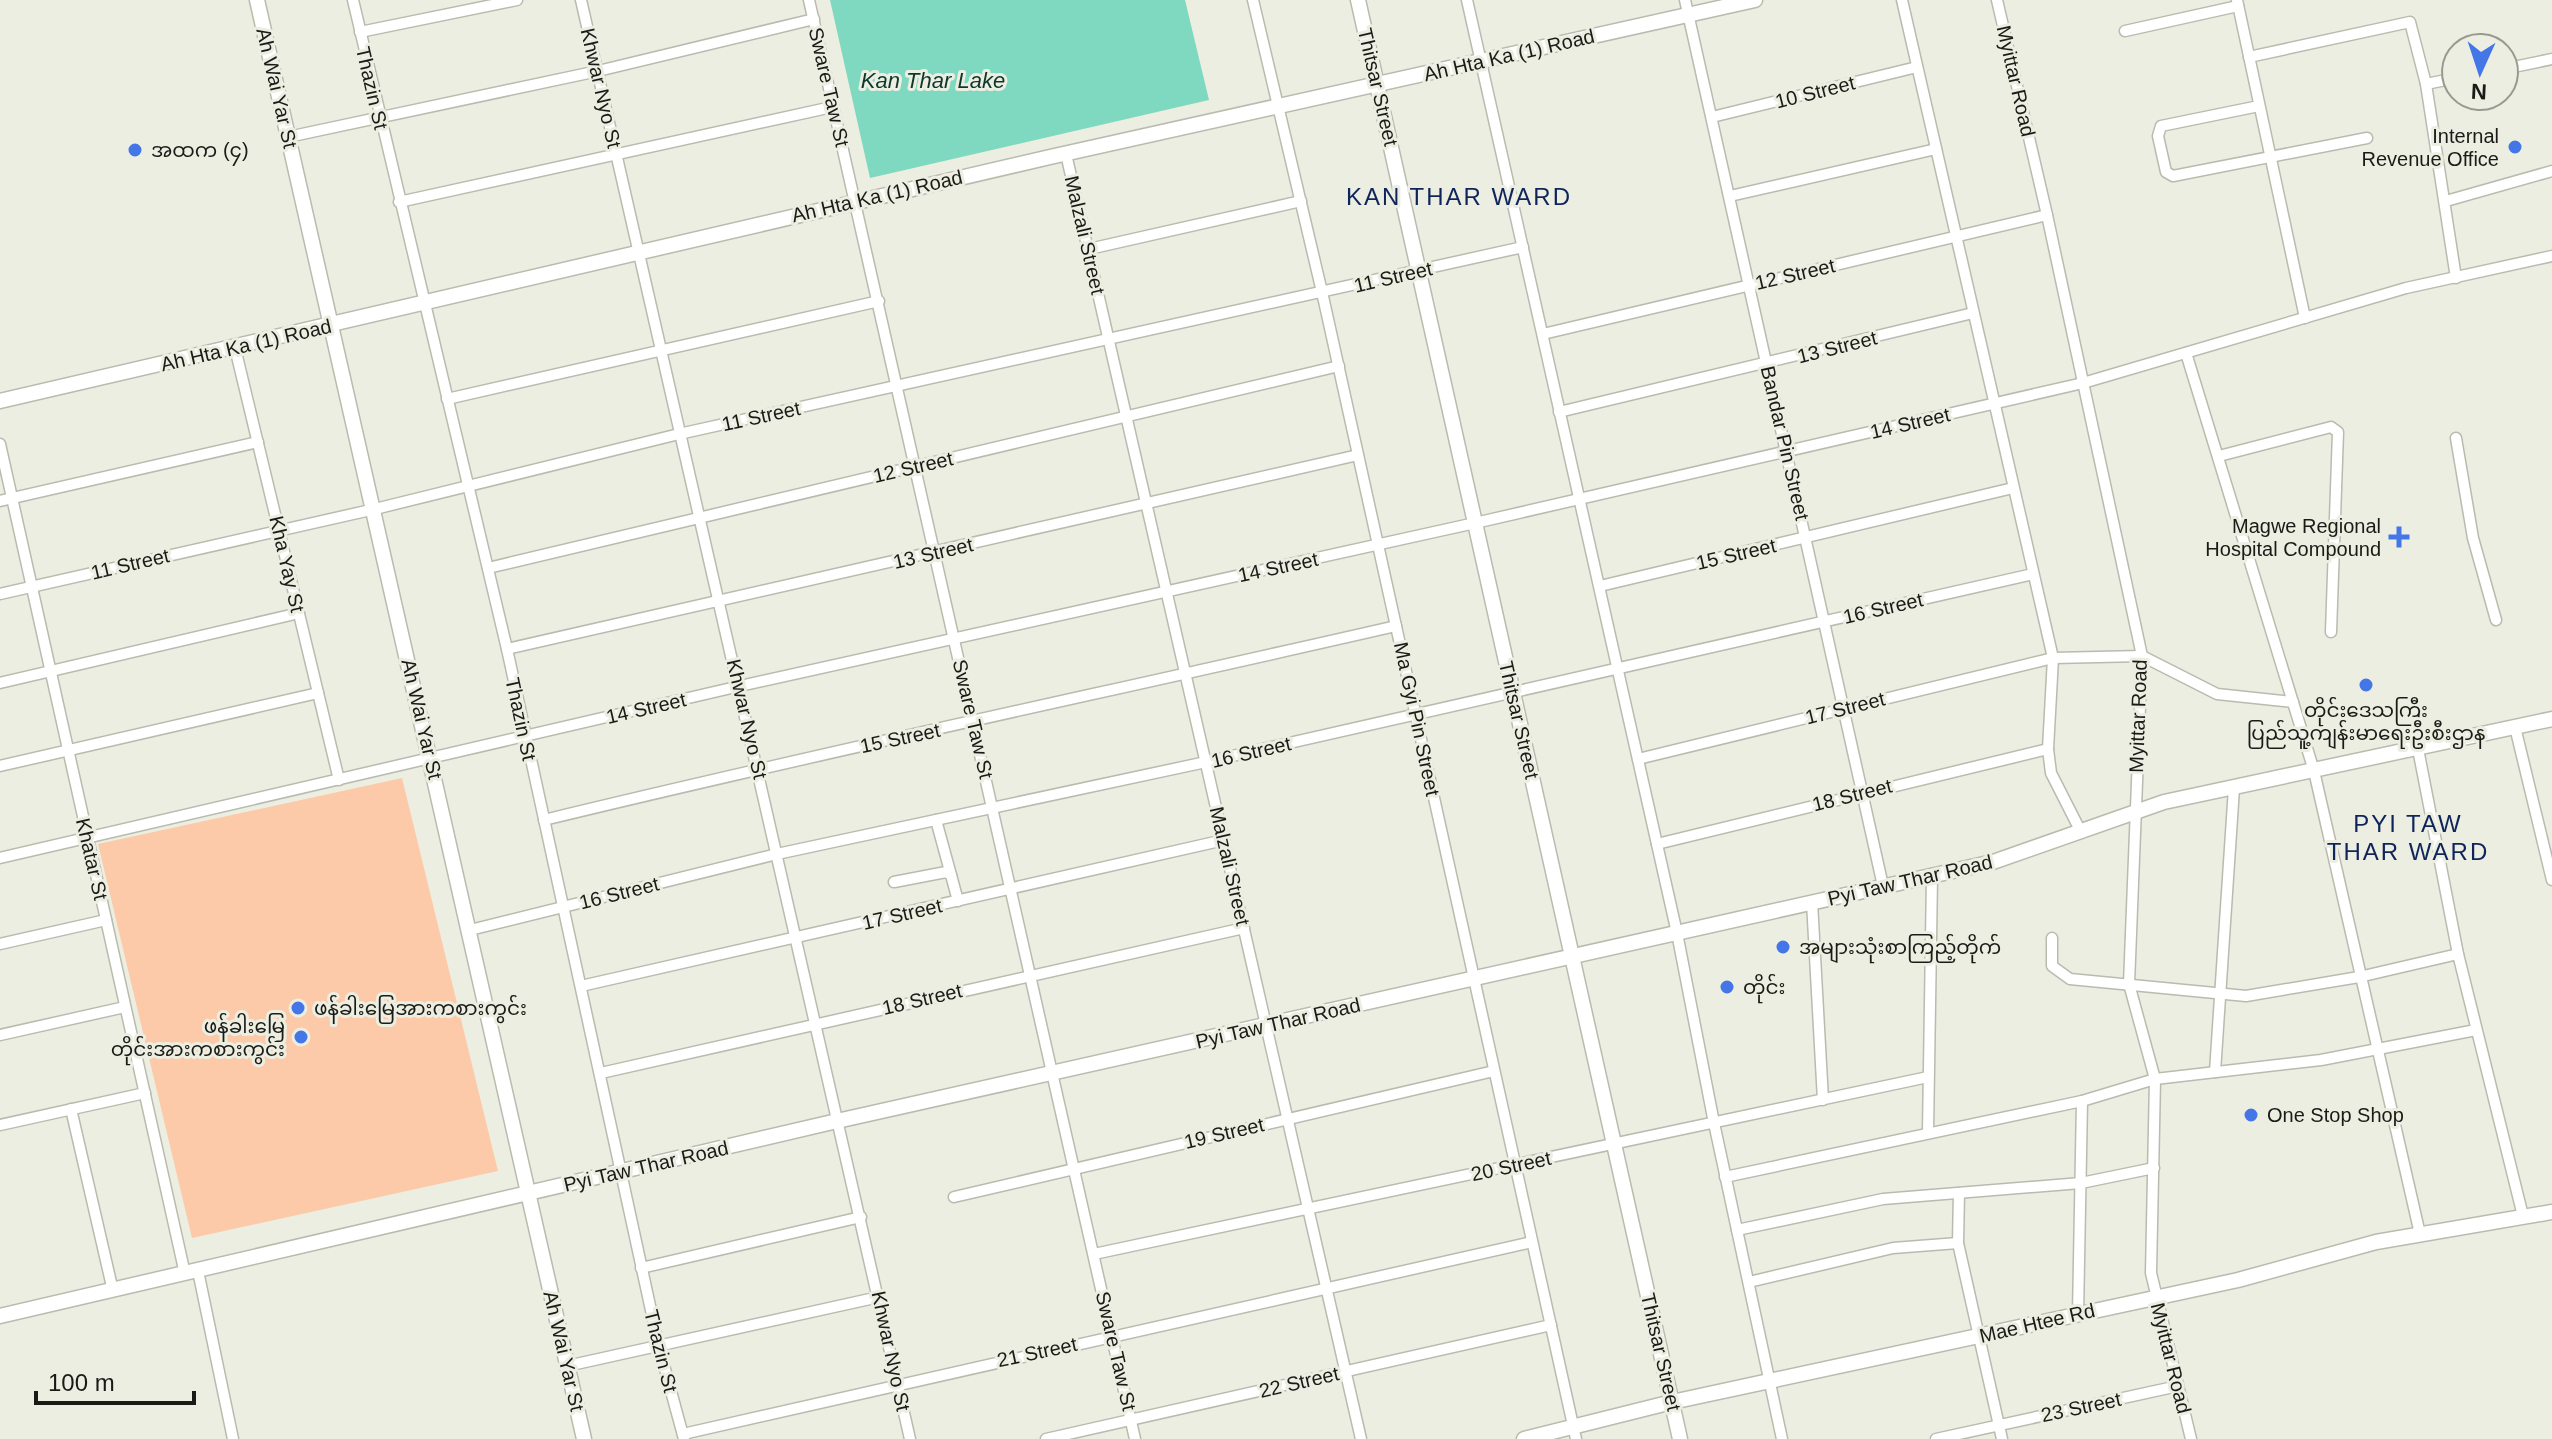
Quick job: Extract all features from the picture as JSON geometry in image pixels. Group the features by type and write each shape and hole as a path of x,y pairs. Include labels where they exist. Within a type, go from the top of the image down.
{"street":[{"name":"Ah Wai Yar St","path":"257,0 334,326 584,1439"},
{"name":"Thazin St","path":"353,0 507,649 641,1268 684,1437"},
{"path":"360,32 517,0"},
{"name":"Khwar Nyo St","path":"581,0 679,434 759,767 910,1439"},
{"name":"Sware Taw St","path":"809,0 1135,1439"},
{"name":"Ma Gyi Pin Street","path":"1253,0 1339,366 1575,1433"},
{"name":"Thitsar Street","path":"1358,0 1680,1439"},
{"path":"1467,0 1677,933 1725,1177 1782,1439"},
{"name":"Ah Hta Ka (1) Road","path":"0,401 334,326 423,302 856,201 1481,62 1687,8 1755,0"},
{"path":"1902,0 2053,658 2048,749 2051,773 2081,832"},
{"name":"Myittar Road","path":"1997,0 2047,215 2142,656 2129,984 2155,1079 2151,1273 2191,1439"},
{"path":"2125,31 2237,3 2305,318"},
{"name":"Bandar Pin Street","path":"1687,8 1883,886"},
{"path":"288,137 598,71 814,19"},
{"path":"2249,57 2410,22 2426,84 2456,278"},
{"path":"2520,66 2552,59"},
{"name":"10 Street","path":"1712,117 1917,67"},
{"path":"2426,84 2440,81"},
{"path":"2259,106 2161,126 2158,136 2166,172 2173,176 2367,138"},
{"path":"399,202 832,107"},
{"path":"1730,196 1936,149"},
{"name":"Malzali Street","path":"1066,154 1361,1439"},
{"path":"2446,201 2552,171"},
{"path":"1089,249 1301,201"},
{"name":"12 Street","path":"1543,334 2047,215"},
{"name":"11 Street","path":"0,594 375,509 679,434 1523,247"},
{"name":"14 Street","path":"0,858 740,686 1578,500 2083,383 2305,318 2552,256"},
{"path":"447,399 879,301"},
{"name":"13 Street","path":"1559,412 1973,313"},
{"name":"Kha Yay St","path":"235,348 339,780"},
{"path":"2186,353 2314,771 2375,1049 2420,1234"},
{"name":"12 Street","path":"488,568 1339,366"},
{"path":"2219,456 2331,427 2338,432 2331,632"},
{"path":"2456,438 2473,538 2496,620"},
{"path":"0,501 258,442"},
{"name":"Khatar St","path":"0,444 145,1093 233,1439"},
{"name":"13 Street","path":"507,649 1358,455"},
{"name":"15 Street","path":"1600,586 2013,488"},
{"name":"16 Street","path":"470,930 777,854 1206,762 2033,574"},
{"path":"0,683 299,613"},
{"name":"15 Street","path":"544,820 759,767 974,723 1396,626"},
{"path":"2142,656 2217,694 2293,702"},
{"name":"17 Street","path":"1638,759 2053,658 2142,656"},
{"path":"0,766 318,693"},
{"name":"Pyi Taw Thar Road","path":"0,1316 837,1121 1993,862 2135,811 2552,719"},
{"path":"2515,727 2552,880"},
{"name":"18 Street","path":"1657,844 2048,749"},
{"path":"2418,749 2458,954 2523,1216"},
{"path":"2215,1072 2234,788"},
{"path":"936,820 958,901"},
{"name":"17 Street","path":"581,986 1224,840"},
{"path":"894,882 940,872 951,875"},
{"path":"1928,1132 1932,876"},
{"path":"1812,902 1823,1100"},
{"path":"0,944 106,920"},
{"name":"18 Street","path":"601,1073 1244,928"},
{"path":"2052,938 2052,966 2056,972 2070,979 2246,996 2359,977 2458,954"},
{"path":"0,1035 125,1007"},
{"path":"1725,1177 2082,1101 2155,1079 2321,1060 2476,1030"},
{"name":"19 Street","path":"954,1197 1494,1071"},
{"name":"20 Street","path":"1094,1254 1928,1077"},
{"path":"0,1125 145,1093"},
{"path":"2078,1314 2082,1101"},
{"path":"71,1109 113,1291"},
{"path":"1737,1230 1883,1199 2081,1183 2154,1168"},
{"path":"1959,1193 1958,1243 2002,1439"},
{"name":"Mae Htee Rd","path":"1524,1439 1575,1433 1672,1402 2238,1280 2376,1242 2552,1212"},
{"path":"641,1268 861,1217"},
{"name":"21 Street","path":"684,1437 898,1383 1532,1242"},
{"path":"1749,1282 1893,1248 1958,1243"},
{"path":"567,1366 879,1297"},
{"name":"22 Street","path":"1046,1439 1551,1325"},
{"name":"23 Street","path":"1936,1439 2178,1386"}],"shaded area":[{"name":"ဖန်ခါးမြေအားကစားကွင်း","path":"402,778 498,1171 192,1238 98,844"}],"water":[{"name":"Kan Thar Lake","path":"830,0 1185,0 1209,100 870,178"}],"place":[{"name":"Internal Revenue Office","path":"2515,147"},
{"name":"အထက (၄)","path":"135,150"},
{"name":"Magwe Regional Hospital Compound","path":"2399,537"},
{"name":"တိုင်းဒေသကြီး ပြည်သူ့ကျန်းမာရေးဦးစီးဌာန","path":"2366,685"},
{"name":"အများသုံးစာကြည့်တိုက်","path":"1783,947"},
{"name":"တိုင်း","path":"1727,987"},
{"name":"ဖန်ခါးမြေအားကစားကွင်း","path":"298,1008"},
{"name":"ဖန်ခါးမြေ တိုင်းအားကစားကွင်း","path":"301,1037"},
{"name":"One Stop Shop","path":"2251,1115"}],"district":[{"name":"KAN THAR WARD","path":"1459,196"},
{"name":"PYI TAW THAR WARD","path":"2408,837"}]}
